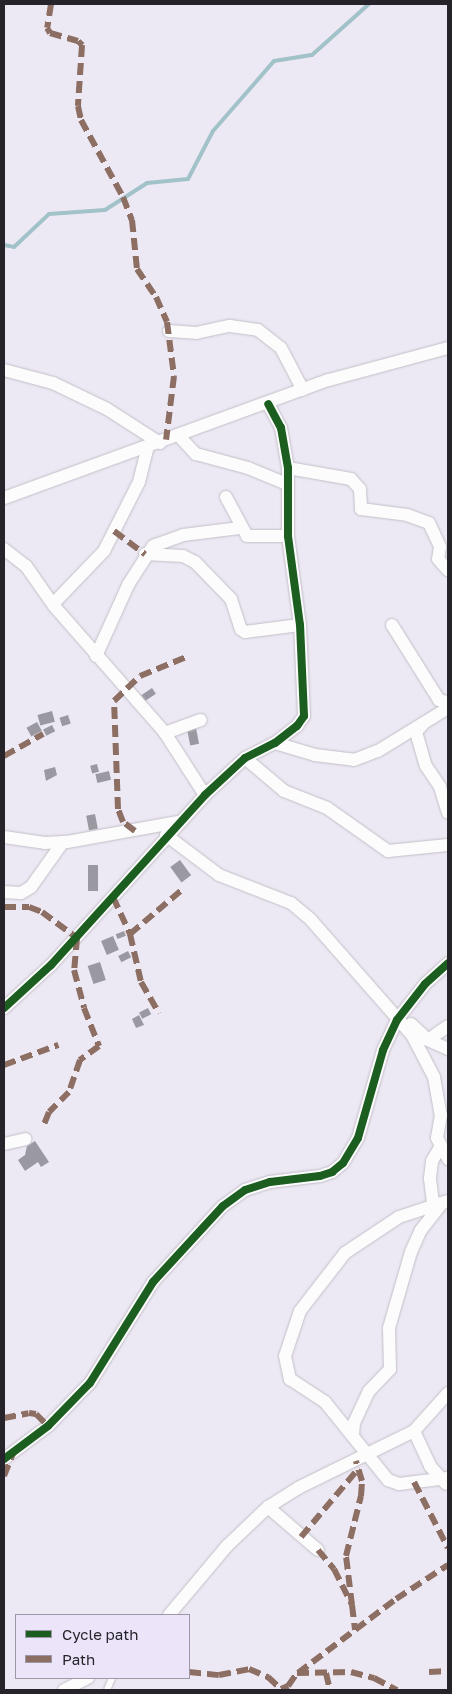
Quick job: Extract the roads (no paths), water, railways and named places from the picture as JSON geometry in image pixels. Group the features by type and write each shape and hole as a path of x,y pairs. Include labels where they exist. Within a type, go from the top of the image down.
{"street":[{"path":"169,331 196,333 230,326 258,330 280,348 304,390"},
{"path":"4,498 268,404 329,380 448,348"},
{"path":"4,370 53,383 107,409 154,445"},
{"path":"6,1003 76,938 166,835 205,795 245,758 275,743 297,726 305,712 300,625 288,536 286,484 288,468 281,428 268,404"},
{"path":"179,436 183,444 196,454 248,468 286,484"},
{"path":"52,604 104,551 139,482 154,445"},
{"path":"288,468 351,479 360,489 361,509 407,515 429,523 440,547 438,559 448,570"},
{"path":"226,497 240,528 251,537 288,536"},
{"path":"96,656 107,638 119,602 145,554 169,538 240,528"},
{"path":"4,549 26,566 52,604 165,733 205,795"},
{"path":"145,554 184,556 195,562 231,599 241,629 245,632 300,625"},
{"path":"392,625 439,700 448,702"},
{"path":"275,743 315,755 350,760 378,751 448,708"},
{"path":"165,733 200,720"},
{"path":"423,724 416,732 426,766 440,787 448,813"},
{"path":"245,758 284,790 327,808 388,851 448,846"},
{"path":"4,837 63,842 178,822"},
{"path":"166,835 219,875 291,903 316,926 399,1017 428,1061 443,1097 440,1147 432,1161 430,1178 433,1203 444,1203"},
{"path":"4,892 21,893 31,887 63,842"},
{"path":"4,1459 48,1426 90,1383 153,1282 223,1206 245,1190 270,1182 320,1176 332,1172 343,1163 358,1138 383,1050 399,1017 425,984 448,963"},
{"path":"399,1017 428,1040 448,1049"},
{"path":"428,1040 448,1026"},
{"path":"4,1144 25,1139"},
{"path":"440,1147 448,1159"},
{"path":"444,1203 399,1217 345,1253 311,1294 291,1331 285,1356 290,1379 320,1398 353,1436 379,1473 392,1482 446,1482"},
{"path":"353,1436 354,1423 369,1391 390,1369 389,1328 411,1252 421,1230 444,1203"},
{"path":"170,1614 227,1546 268,1507 366,1454 414,1431 448,1393"},
{"path":"414,1431 430,1466 446,1482"},
{"path":"268,1507 318,1550"},
{"path":"64,1690 86,1679"}],"waterway":[{"path":"4,245 14,247 49,214 105,210 147,183 188,179 213,131 274,61 312,55 369,4"}]}
